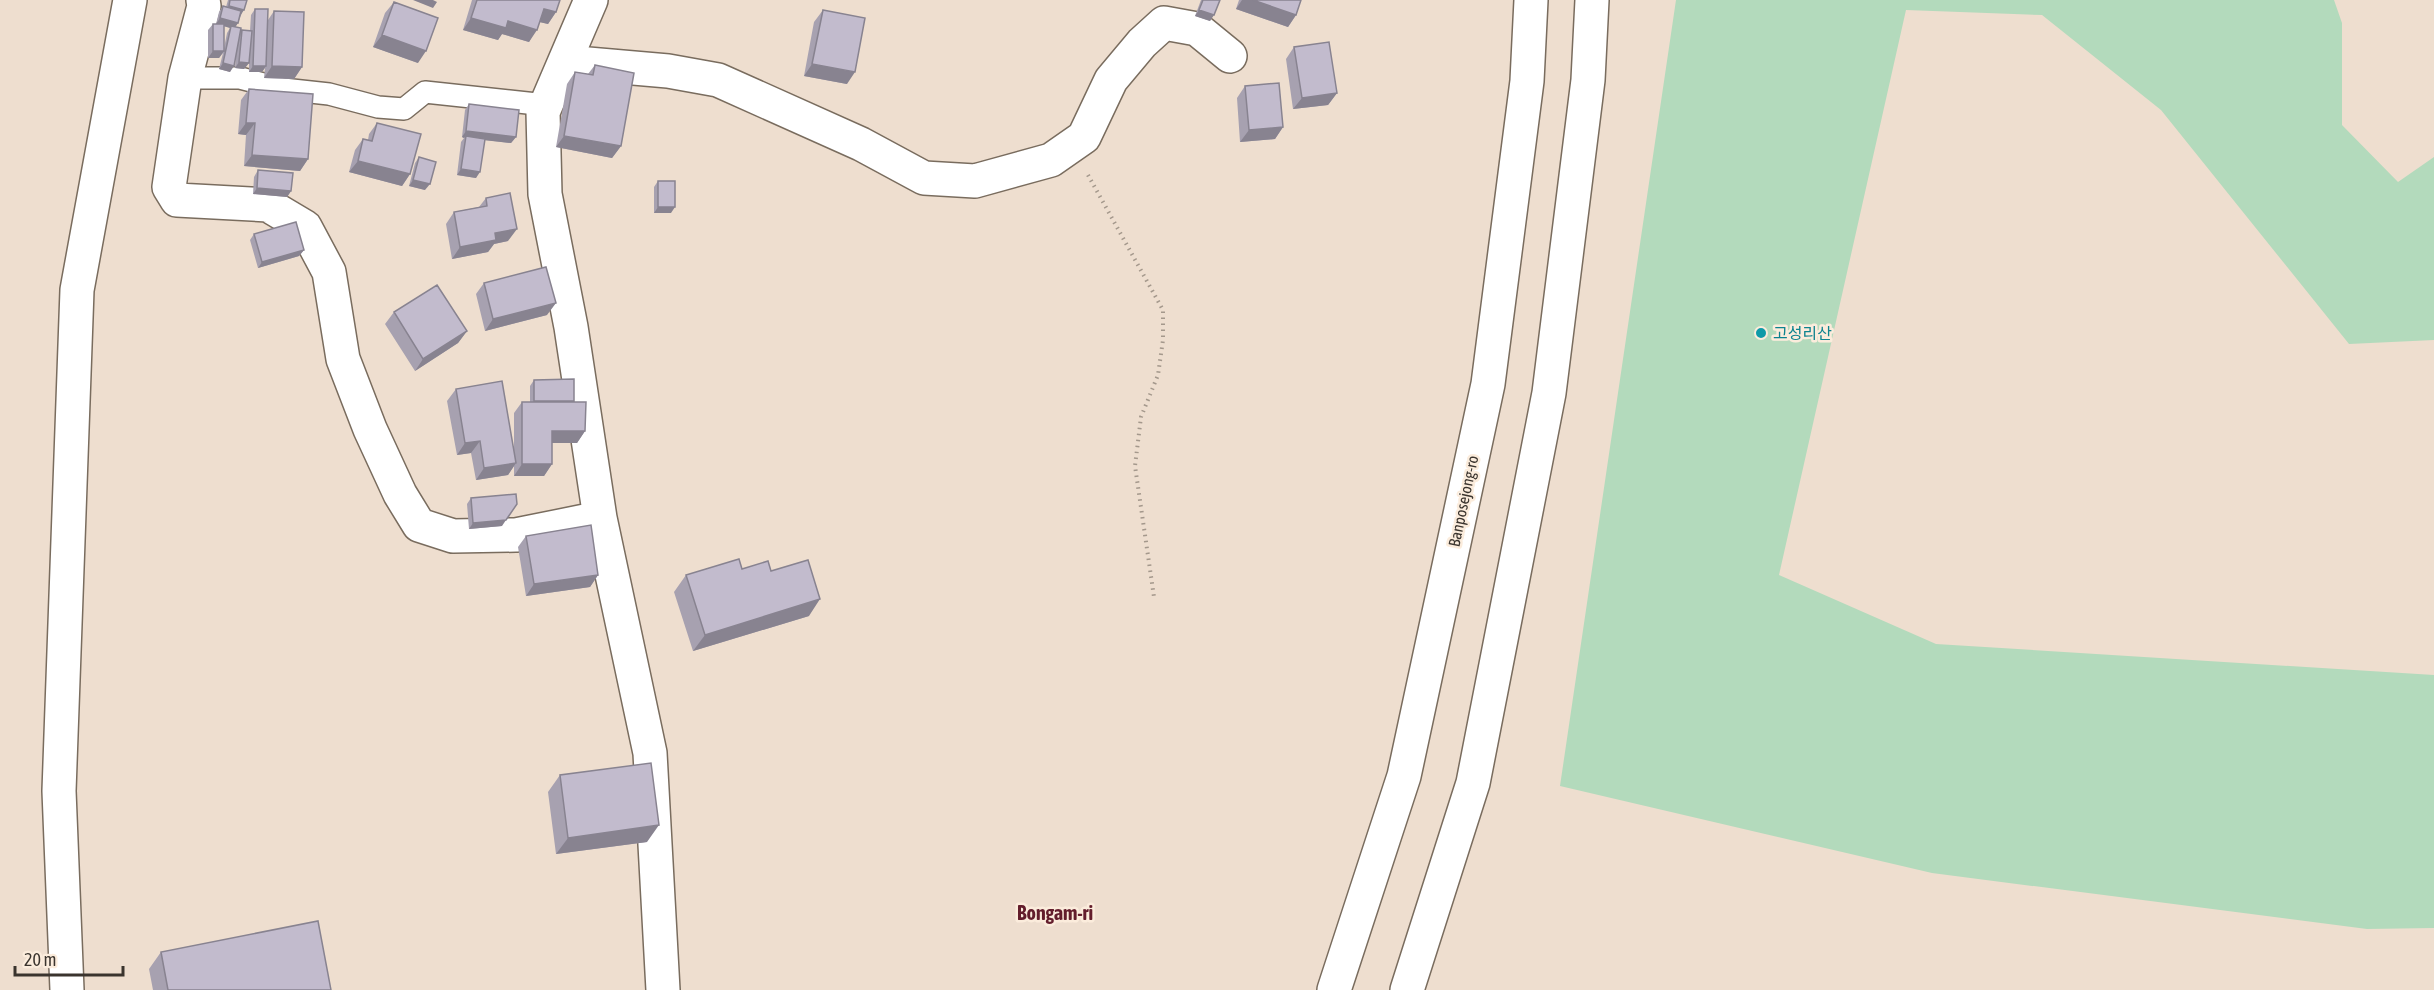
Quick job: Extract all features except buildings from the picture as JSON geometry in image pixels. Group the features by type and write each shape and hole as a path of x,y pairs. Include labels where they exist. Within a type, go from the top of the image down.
{"main road":[{"path":"67,990 59,791 77,290 130,0"},
{"path":"203,0 204,6 185,78 169,187 177,200 268,205 304,226 329,272 343,359 362,409 400,494 418,525 453,536 516,535 600,518"},
{"path":"591,0 543,112 545,194 571,327 600,518 650,753 663,990"},
{"name":"Banposejong-ro","path":"1334,990 1404,776 1488,384 1527,81 1531,0"},
{"path":"1407,990 1473,783 1549,393 1588,80 1592,0"},
{"path":"565,62 668,71 718,80 861,144 924,178 975,181 1052,160 1084,137 1111,80 1142,43 1164,23 1197,29 1230,56"}],"lane":[{"path":"185,78 240,78 283,89 329,94 378,107 404,109 425,92 546,105"}],"path":[{"path":"1070,147 1108,207 1138,269 1162,310 1163,340 1158,375 1141,417 1135,466 1154,597"}],"green space":[{"path":"1676,0 2334,0 2342,23 2342,125 2398,182 2434,157 2434,340 2349,344 2161,110 2042,15 1906,10 1779,575 1936,644 2434,675 2434,928 2367,929 1932,873 1560,786"}],"place":[{"name":"고성리산","path":"1761,333"}],"district":[{"name":"Bongam-ri","path":"1055,913"}]}
